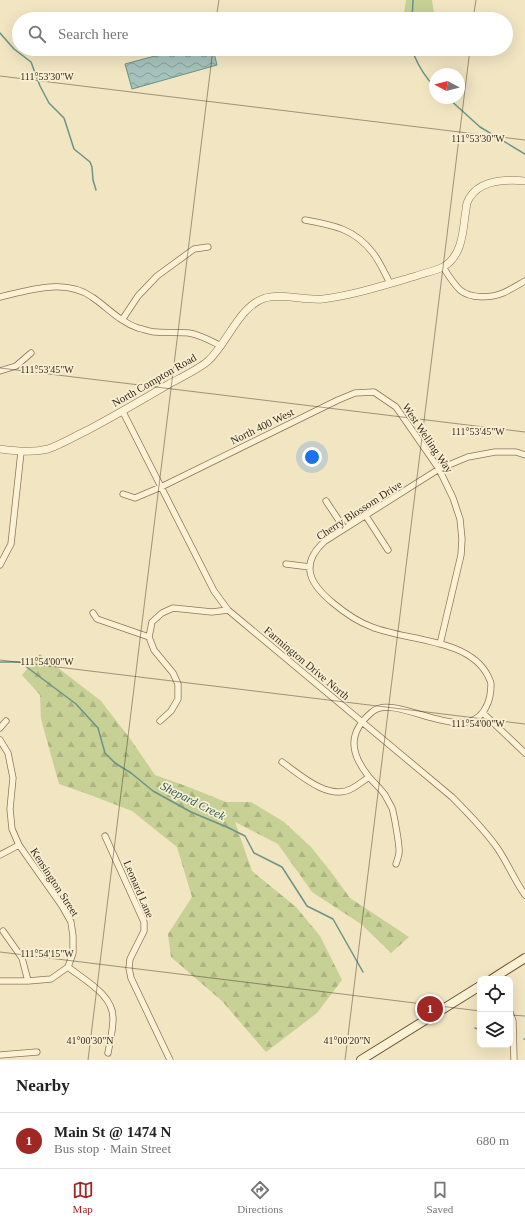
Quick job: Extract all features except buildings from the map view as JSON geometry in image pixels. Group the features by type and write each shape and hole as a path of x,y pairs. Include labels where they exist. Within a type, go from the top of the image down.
{"main road":[{"path":"497,976 525,958"},
{"path":"361,1060 477,988"}],"street":[{"name":"North Compton Road","path":"0,449 22,452 35,451 59,445 123,412 207,362 221,346 246,311 255,303 265,298 277,297 322,299 375,288 443,267 453,259 459,248 463,234 467,204 475,192 494,181 525,181"},
{"path":"305,220 349,231 363,241 374,254 390,284"},
{"path":"122,320 138,296 157,276 194,249 208,247"},
{"path":"443,267 461,291 472,296 486,297 502,294 525,281"},
{"path":"0,297 40,288 60,286 78,290 91,296 122,320 135,327 154,332 189,333 200,336 221,346"},
{"path":"0,371 16,366 31,353"},
{"name":"West Welling Way","path":"374,392 396,407 439,469 453,498 460,519 462,540 461,556 440,644"},
{"name":"North 400 West","path":"123,494 135,498 161,487 338,400 355,393 374,392"},
{"name":"Farmington Drive North","path":"123,412 214,591 228,610 452,797 473,818 498,849 525,895"},
{"path":"0,565 11,544 22,452"},
{"name":"Cherry Blossom Drive","path":"310,567 313,556 320,546 344,528 366,516 439,469 468,457 495,452 516,452 525,455"},
{"path":"326,501 344,528"},
{"path":"366,516 388,550"},
{"path":"286,564 310,567 312,580 318,589 340,609 356,620 372,627 455,648 473,659 484,669 491,682 490,700 483,713 475,720 465,723 453,723 391,707 380,708 372,711 362,722 354,736 354,748 357,760 384,794 393,809 400,852 396,864"},
{"path":"160,721 171,711 178,699 178,684 154,650 149,637 152,622 162,613 173,608 212,612 228,610"},
{"path":"93,613 97,619 149,637"},
{"path":"483,713 525,753"},
{"path":"0,728 6,721"},
{"name":"Kensington Street","path":"0,740 8,753 13,778 10,809 12,829 19,845 62,906 71,922 73,953 68,967"},
{"path":"282,762 321,789 331,792 350,790 369,777"},
{"name":"Leonard Lane","path":"105,836 144,922 144,931 130,959 129,968 131,978 170,1060"},
{"path":"0,855 19,845"},
{"path":"3,931 22,958 28,981"},
{"path":"0,981 51,979 68,967 101,993 109,1003 113,1017 108,1052"},
{"path":"513,1021 514,1060"},
{"path":"0,1055 38,1052"}],"green space":[{"path":"406,0 432,0 434,12 404,12"},
{"path":"40,654 101,701 131,740 155,775 226,802 251,802 284,822 311,847 350,898 409,937 391,953 361,924 312,892 278,844 235,822 252,871 296,907 320,936 342,980 317,1013 266,1052 222,1001 171,957 168,934 192,897 177,847 132,811 59,784 41,719 40,695 22,675"}],"water":[{"path":"155,56 215,56 217,65 132,89 125,64"}],"waterway":[{"path":"412,12 413,0"},
{"path":"0,33 12,47"},
{"path":"23,56 31,62 40,86 49,103 64,118 74,149 90,162 96,190"},
{"path":"414,56 429,80"},
{"path":"455,104 480,127 525,154"},
{"name":"Shepard Creek","path":"0,662 20,662 76,704 98,728 105,753 115,763 131,773 153,791 191,812 245,836 254,853 282,867 307,906 333,919 363,972"}],"place":[{"name":"Main St @ 1474 N","path":"430,1009"}]}
